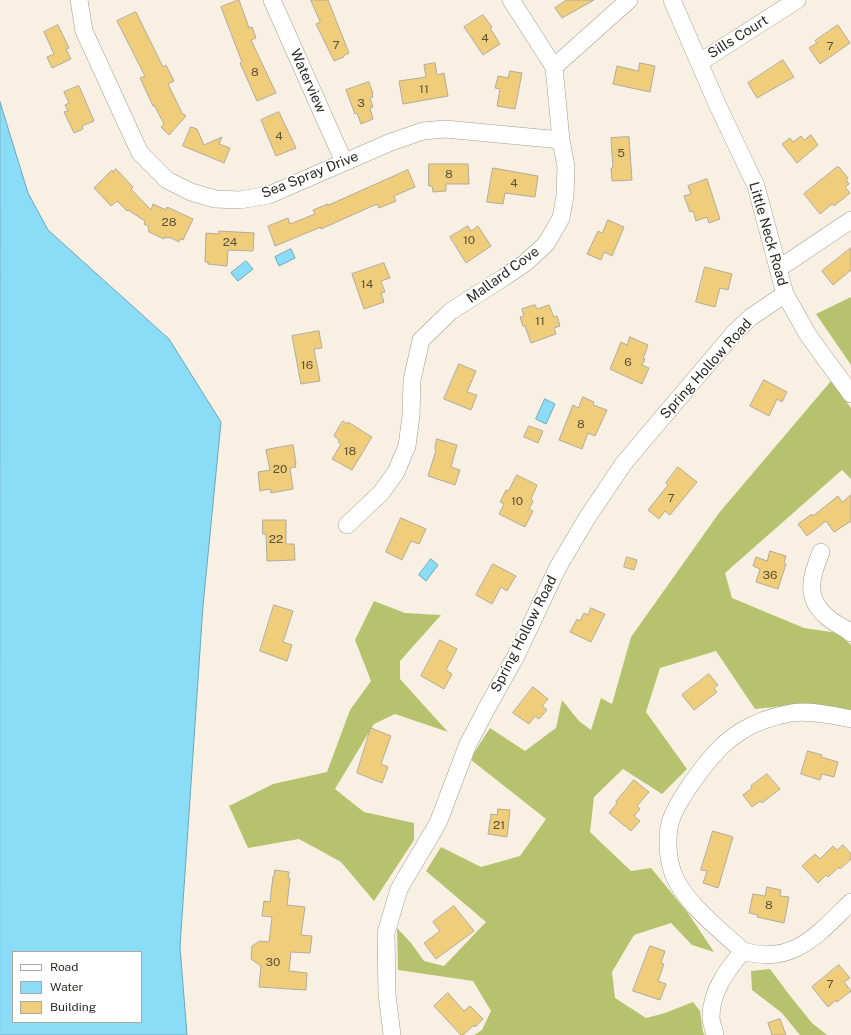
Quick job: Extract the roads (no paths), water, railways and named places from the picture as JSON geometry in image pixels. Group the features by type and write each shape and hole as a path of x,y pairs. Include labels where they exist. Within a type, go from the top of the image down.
{"street":[{"name":"Sea Spray Drive","path":"79,0 84,31 140,153 167,180 197,194 215,199 240,200 269,195 391,142 423,131 445,129 561,140"},
{"name":"Waterview","path":"272,0 344,162"},
{"path":"511,0 554,67 629,0"},
{"name":"Little Neck Road","path":"672,0 718,106 756,186 785,294 808,335 851,394"},
{"name":"Sills Court","path":"700,62 797,0"},
{"name":"Mallard Cove","path":"348,525 381,493 396,472 407,446 411,416 412,380 421,340 451,311 525,263 546,244 561,218 565,196 566,168 561,140 554,67"},
{"path":"778,269 851,220"},
{"name":"Spring Hollow Road","path":"392,1035 386,986 386,933 399,889 438,823 468,744 517,654 558,567 587,518 624,463 734,333 751,317 785,294"},
{"path":"821,552 813,572 813,596 817,606 825,616 851,632"},
{"path":"851,719 817,713 792,713 765,720 741,732 721,746 678,803 669,827 668,851 672,871 682,890 696,908 743,951 757,955 777,955 797,948 815,937 851,902"},
{"path":"716,1035 711,1018 715,994 726,971 743,951"}],"water":[{"path":"0,102 28,193 48,230 169,339 221,422 203,606 180,947 187,1035 0,1035"},
{"path":"291,249 295,258 279,266 275,257"},
{"path":"246,261 253,269 238,281 231,273"},
{"path":"545,399 555,404 546,424 536,419"},
{"path":"431,559 438,565 426,581 419,575"}]}
